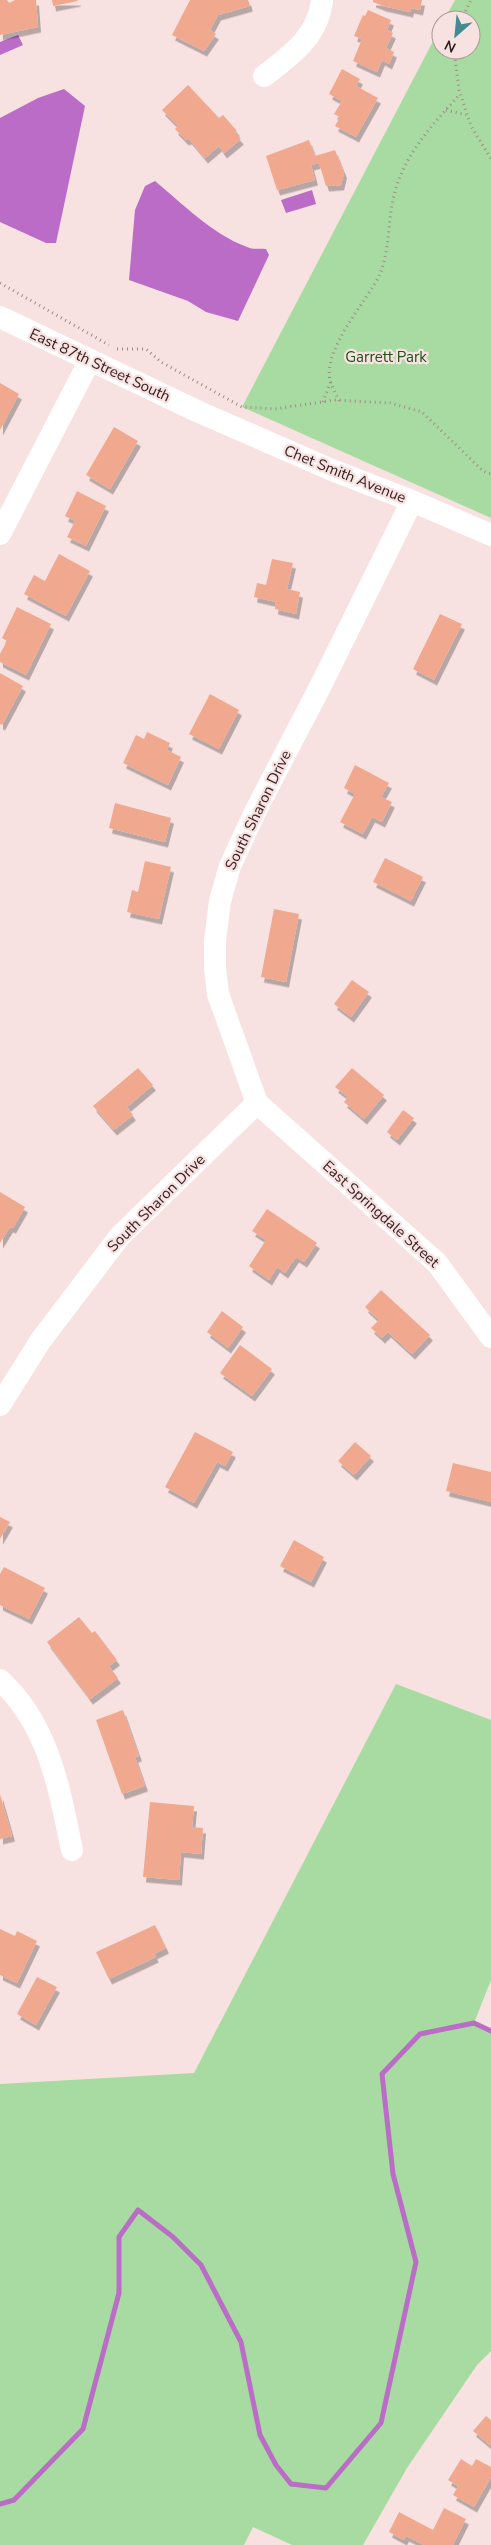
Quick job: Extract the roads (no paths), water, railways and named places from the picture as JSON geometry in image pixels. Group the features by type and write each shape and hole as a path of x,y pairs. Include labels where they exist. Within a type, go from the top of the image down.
{"street":[{"path":"264,76 296,52 314,29 322,0"},
{"name":"East 87th Street South","path":"0,317 199,412"},
{"path":"0,534 7,504 90,360"},
{"name":"Chet Smith Avenue","path":"199,412 332,470 412,500 491,535"},
{"name":"South Sharon Drive","path":"0,1405 41,1340 120,1236 257,1103 218,994 215,941 220,901 227,874 257,808 320,687 412,500"},
{"name":"East Springdale Street","path":"257,1103 437,1263 491,1337"},
{"path":"0,1680 20,1703 33,1722 52,1760 72,1850"}],"waterway":[{"path":"0,2504 14,2500 83,2429 119,2293 119,2237 138,2210 173,2237 201,2265 241,2342 260,2435 276,2465 291,2484 326,2488 381,2423 416,2262 393,2174 382,2074 420,2034 474,2023 491,2031"}],"park label":[{"name":"Garrett Park","path":"386,357"}]}
